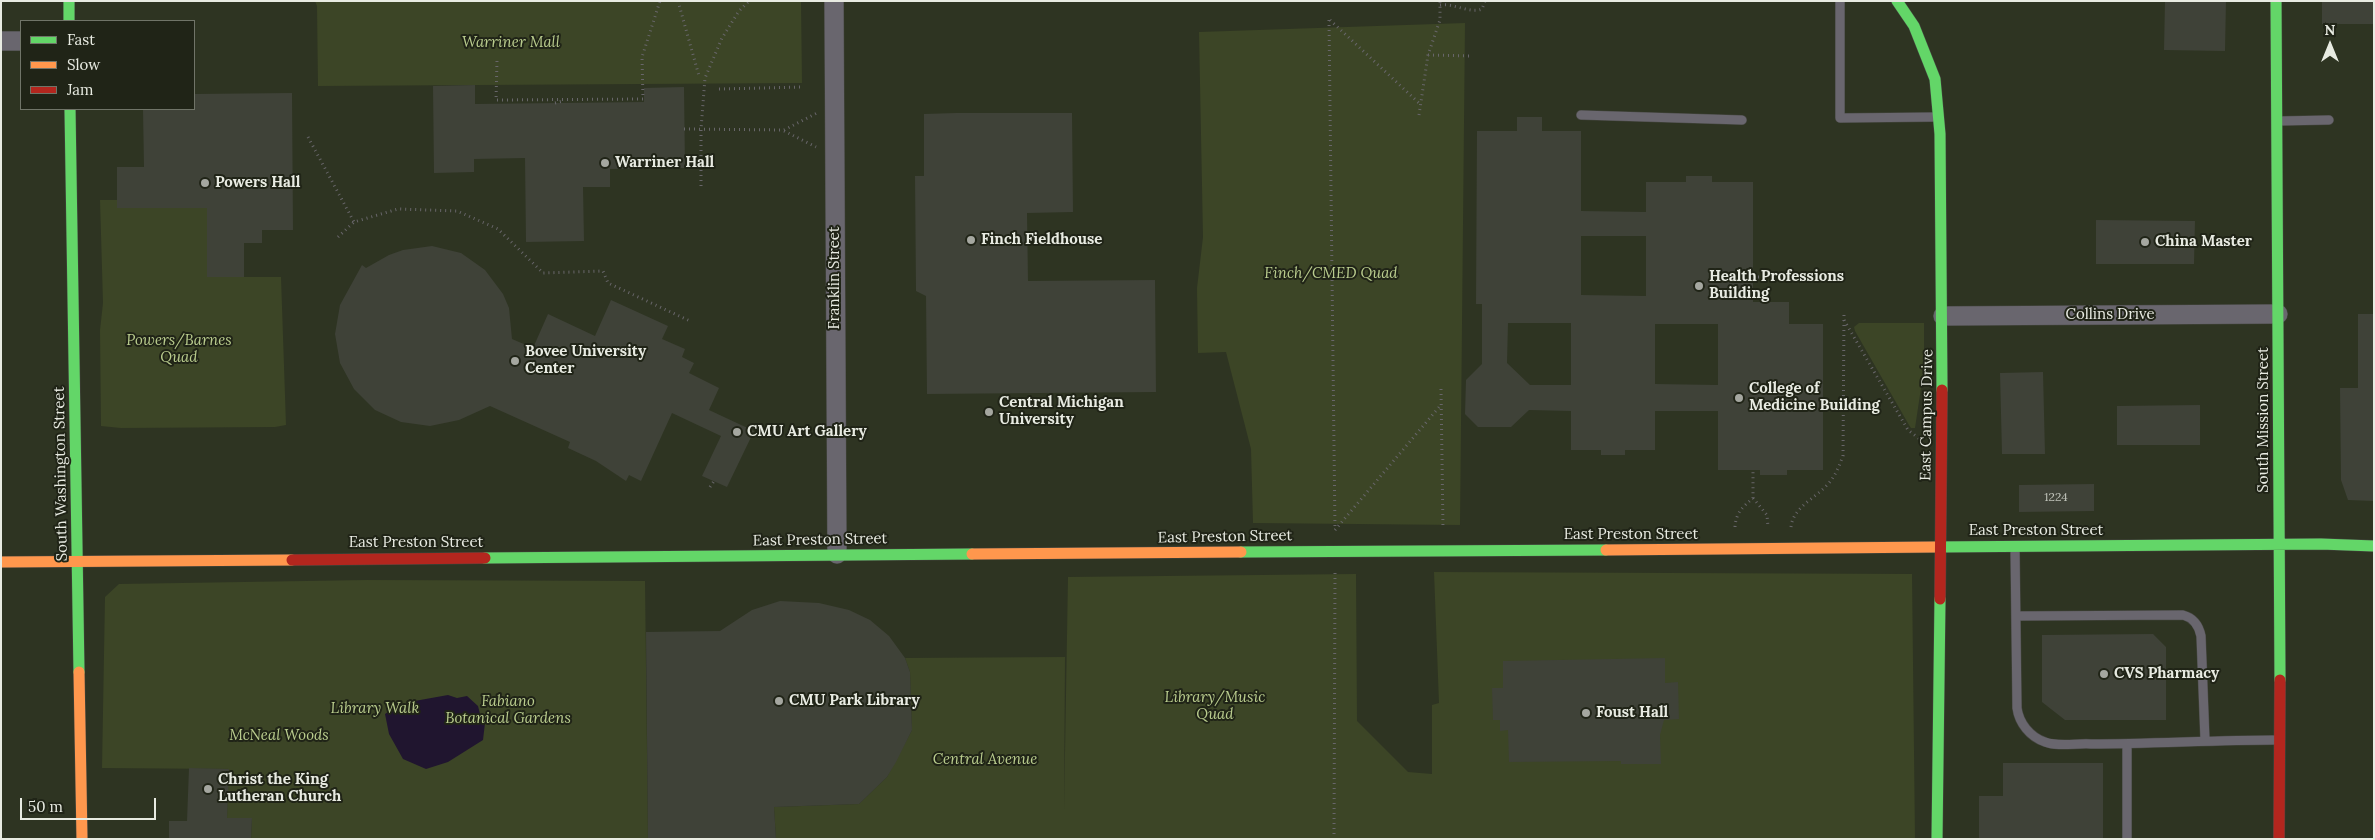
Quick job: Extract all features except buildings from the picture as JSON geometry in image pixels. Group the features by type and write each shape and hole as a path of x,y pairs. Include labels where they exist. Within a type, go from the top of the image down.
{"street":[{"path":"69,1 69,20"},
{"name":"Franklin Street","path":"834,1 838,554"},
{"name":"East Campus Drive","path":"1897,1 1923,44 1934,79 1939,117 1943,316 1937,839"},
{"name":"South Mission Street","path":"2276,1 2280,544 2279,839"},
{"path":"1,41 20,41"},
{"name":"South Washington Street","path":"70,110 82,839"},
{"name":"Collins Drive","path":"1943,316 2278,314"},
{"name":"East Preston Street","path":"1,562 1940,546 2280,544 2374,546"}],"lane":[{"path":"1840,1 1840,118 1939,117"},
{"path":"1581,115 1742,120"},
{"path":"2276,121 2329,120"},
{"path":"2015,546 2017,708 2020,719 2028,730 2049,743 2127,744 2205,740 2278,740"},
{"path":"2017,616 2183,615 2193,619 2200,630 2201,636 2205,740"},
{"path":"2127,744 2127,839"}],"path":[{"path":"498,61 496,100 643,100 642,57 660,1"},
{"path":"678,1 699,76"},
{"path":"701,186 701,129 705,78 722,38 739,11 749,1"},
{"path":"1419,114 1428,55 1440,20 1440,3 1477,11 1482,9 1485,1"},
{"path":"1420,104 1329,20 1335,531 1440,406"},
{"path":"1428,55 1472,56"},
{"path":"718,88 804,87"},
{"path":"555,103 569,99"},
{"path":"684,129 784,130 804,121 835,100"},
{"path":"308,137 354,222"},
{"path":"338,237 354,222 398,209 457,211 498,228 543,273 602,271 608,283 690,321"},
{"path":"1753,277 1763,277"},
{"path":"1791,529 1795,513 1829,483 1838,470 1843,456 1844,313"},
{"path":"1844,320 1908,430 1921,440"},
{"path":"1441,389 1443,529"},
{"path":"1754,470 1754,498 1767,515 1768,528"},
{"path":"710,487 714,481"},
{"path":"1735,529 1735,518 1739,510 1754,498"},
{"path":"1334,839 1335,570"}],"shaded area":[{"name":"Central Michigan University","path":"1,1 2374,1 2374,839 1,839"},
{"path":"448,695 457,698 467,696 478,706 481,718 485,723 483,740 448,762 426,769 403,759 389,734 385,714 409,702"}],"green space":[{"name":"Warriner Mall","path":"315,1 801,1 802,83 318,86 317,6"},
{"name":"Finch/CMED Quad","path":"1465,23 1460,525 1253,523 1251,449 1226,352 1198,353 1197,288 1203,237 1199,32"},
{"name":"Powers/Barnes Quad","path":"100,200 117,200 117,208 207,208 207,277 281,277 286,425 275,427 121,428 101,426 100,330 103,303"},
{"path":"1859,323 1924,323 1924,368 1915,428 1911,428 1909,425 1855,331 1854,327"},
{"path":"1434,572 1912,574 1915,839 776,839 774,807 859,804 887,777 912,730 910,672 905,658 1065,657 1064,811 1068,577 1356,574 1357,721 1408,772 1432,774 1432,705 1439,703"},
{"name":"Fabiano Botanical Gardens","path":"367,580 645,581 648,839 251,839 252,819 227,818 228,769 102,768 105,597 119,584"}],"traffic: fast":[{"path":"69,1 69,20"},
{"path":"1897,1 1914,26 1935,79 1940,134 1942,390"},
{"path":"2276,1 2280,680"},
{"path":"70,110 79,672"},
{"path":"1937,547 2321,544 2374,546"},
{"path":"1241,552 1606,550"},
{"path":"485,558 972,554"},
{"path":"1937,839 1940,599"}],"traffic: slow":[{"path":"1606,550 1937,547"},
{"path":"972,554 1241,552"},
{"path":"1,562 292,560"},
{"path":"79,672 82,839"}],"traffic: jam":[{"path":"1940,599 1942,390"},
{"path":"292,560 485,558"},
{"path":"2279,839 2280,680"}],"place":[{"name":"Warriner Hall","path":"605,163"},
{"name":"Powers Hall","path":"205,183"},
{"name":"Finch Fieldhouse","path":"971,240"},
{"name":"China Master","path":"2145,242"},
{"name":"Health Professions Building","path":"1699,286"},
{"name":"Bovee University Center","path":"515,361"},
{"name":"College of Medicine Building","path":"1739,398"},
{"name":"Central Michigan University","path":"989,412"},
{"name":"CMU Art Gallery","path":"737,432"},
{"name":"CVS Pharmacy","path":"2104,674"},
{"name":"CMU Park Library","path":"779,701"},
{"name":"Foust Hall","path":"1586,713"},
{"name":"Christ the King Lutheran Church","path":"208,789"}],"park label":[{"name":"Library/Music Quad","path":"1215,706"},
{"name":"Library Walk","path":"375,709"},
{"name":"McNeal Woods","path":"279,736"},
{"name":"Central Avenue","path":"985,760"}]}
